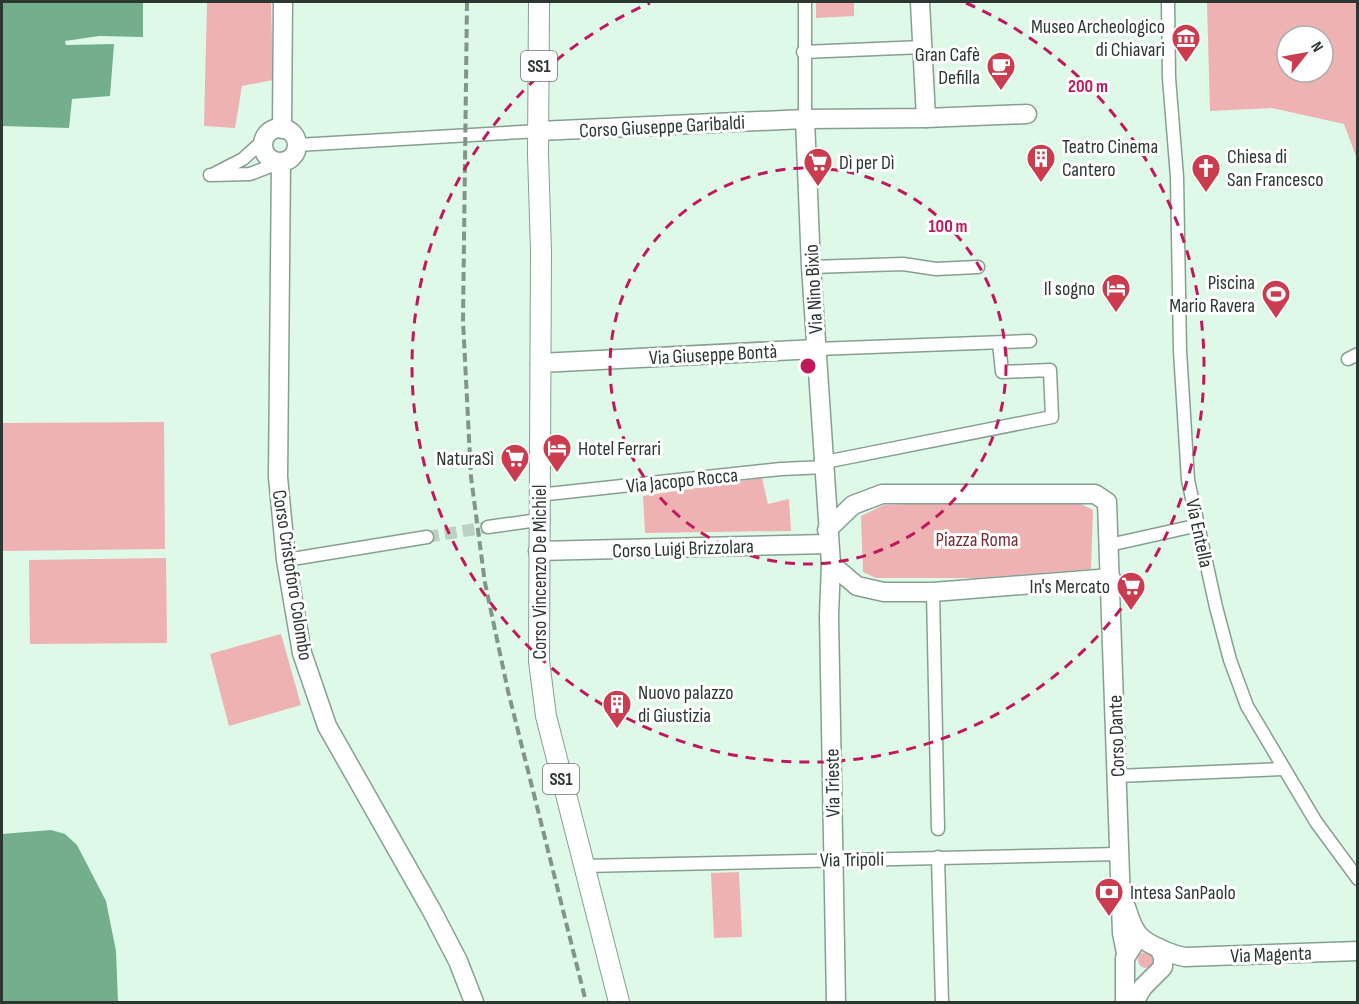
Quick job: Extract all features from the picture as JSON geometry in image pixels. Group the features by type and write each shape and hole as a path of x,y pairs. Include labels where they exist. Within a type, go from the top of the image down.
{"main road":[{"name":"SS1","path":"539,2 539,131"},
{"name":"Corso Vincenzo De Michiel","path":"539,131 538,551 541,690 619,1002"}],"street":[{"path":"282,129 283,2"},
{"path":"805,2 805,119"},
{"path":"920,2 926,118"},
{"name":"Via Entella","path":"1168,2 1169,78 1175,150 1184,428 1188,480 1230,660 1247,706 1316,822 1358,879"},
{"path":"804,52 923,48"},
{"name":"Corso Giuseppe Garibaldi","path":"297,145 805,119 1027,114"},
{"name":"Via Nino Bixio","path":"805,119 811,267 825,464 827,537"},
{"path":"282,129 291,132 297,145 290,159 250,174 210,175 243,159 272,131 282,129"},
{"path":"264,140 267,155 281,162"},
{"name":"Corso Cristoforo Colombo","path":"281,162 278,477 286,560 302,653 327,726 432,911 474,1002"},
{"path":"811,267 903,264 936,269 978,267"},
{"name":"Via Giuseppe Bontà","path":"540,363 1030,341"},
{"name":"Via Jacopo Rocca","path":"538,495 825,464 1052,417 1050,370 1002,372 999,343"},
{"path":"882,494 1095,494 1107,502 1109,545 1111,578 933,592 884,592 857,586 831,564 827,537 853,505 882,494"},
{"path":"488,527 538,520"},
{"path":"1109,545 1198,525"},
{"path":"286,560 428,537"},
{"name":"Corso Luigi Brizzolara","path":"538,551 827,537"},
{"name":"Via Trieste","path":"831,564 829,616 836,1002"},
{"name":"Corso Dante","path":"1111,578 1122,933 1126,958 1125,1002"},
{"path":"933,592 938,829"},
{"path":"1117,776 1283,769"},
{"name":"Via Tripoli","path":"584,866 1119,854"},
{"path":"938,857 942,1002"},
{"name":"Corso Dante","path":"1121,895 1137,934 1152,944"},
{"path":"1134,1002 1143,987 1157,972 1163,957 1152,944 1134,944 1126,958 1135,978 1157,972"},
{"name":"Via Magenta","path":"1152,944 1169,954 1185,957 1358,951"},
{"name":"Via Magenta","path":"1157,972 1185,957"}],"green space":[{"path":"207,2 271,2 273,80 242,86 235,128 204,126"},
{"path":"816,2 854,2 854,16 816,18"},
{"path":"1207,2 1357,2 1357,159 1344,124 1272,108 1210,111"},
{"path":"164,422 165,549 2,551 2,423"},
{"path":"762,478 768,504 789,499 791,531 645,533 643,496"},
{"name":"Piazza Roma","path":"988,500 1081,504 1093,510 1091,569 977,578 876,578 863,572 861,516 884,505"},
{"path":"166,558 167,643 30,644 29,560"},
{"path":"281,634 301,705 229,726 210,654"},
{"path":"739,872 742,937 714,938 711,873"},
{"path":"1146,952 1152,954 1154,960 1152,966 1146,968 1140,966 1138,960 1140,954"}],"shaded area":[{"path":"2,2 143,2 143,37 99,36 65,41 66,45 114,44 110,96 72,99 69,128 2,126"},
{"path":"51,830 65,834 77,845 106,901 116,951 118,1002 2,1002 2,834"}],"tunnel":[{"path":"427,537 488,527"}],"railway":[{"path":"467,2 463,321 471,477 485,583 508,691 586,1002"}],"place":[{"name":"Museo Archeologico di Chiavari","path":"1186,64"},
{"name":"Gran Cafè Defilla","path":"1001,92"},
{"name":"Teatro Cinema Cantero","path":"1041,184"},
{"name":"Dì per Dì","path":"818,188"},
{"name":"Chiesa di San Francesco","path":"1206,194"},
{"name":"Il sogno","path":"1116,314"},
{"name":"Piscina Mario Ravera","path":"1276,320"},
{"name":"Hotel Ferrari","path":"557,474"},
{"name":"NaturaSì","path":"515,484"},
{"name":"In's Mercato","path":"1131,612"},
{"name":"Nuovo palazzo di Giustizia","path":"617,730"},
{"name":"Intesa SanPaolo","path":"1109,918"}]}
